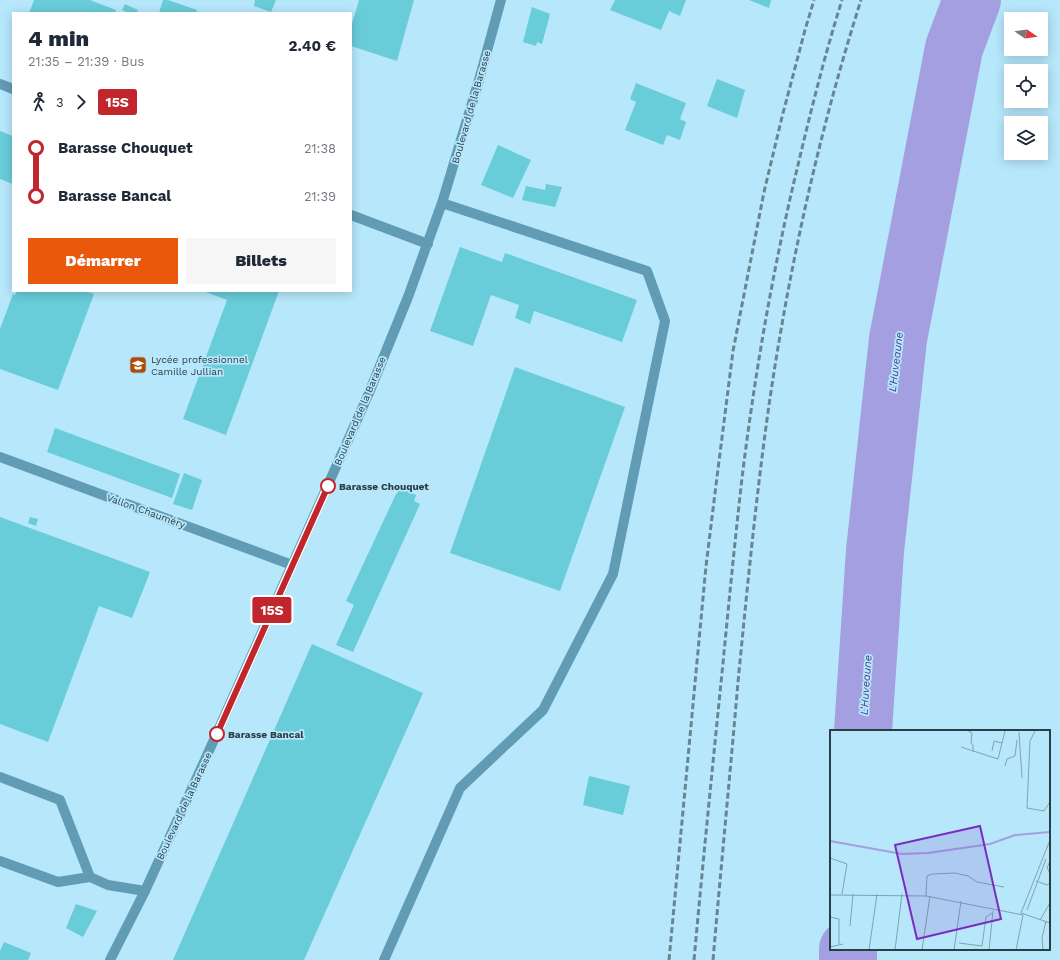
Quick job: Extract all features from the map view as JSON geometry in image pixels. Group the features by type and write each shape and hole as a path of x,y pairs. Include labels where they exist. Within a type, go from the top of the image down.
{"street":[{"name":"Boulevard de la Barasse","path":"110,960 145,891 204,762 369,393 428,244 442,203 479,80 501,0"},
{"path":"0,84 12,89"},
{"path":"384,960 460,788 543,710 613,574 665,321 647,271 442,203"},
{"path":"352,215 428,244"},
{"name":"Vallon Chauméry","path":"0,457 292,565"},
{"path":"0,777 60,800 90,877"},
{"path":"0,861 58,882 90,877 108,885 145,891"}],"building":[{"path":"34,0 90,0 116,10 115,12 29,12"},
{"path":"163,0 168,0 197,10 196,12 159,12"},
{"path":"255,0 276,0 271,12 254,6"},
{"path":"359,0 414,0 397,61 352,46 352,24"},
{"path":"615,0 686,0 680,16 669,11 661,30 610,10"},
{"path":"749,0 771,0 769,8"},
{"path":"125,4 138,10 137,12 127,12 122,10"},
{"path":"532,7 550,14 542,44 537,42 536,46 523,42"},
{"path":"717,79 745,90 737,118 707,106"},
{"path":"636,83 686,103 680,119 686,122 680,140 667,135 663,145 625,130 636,102 630,99"},
{"path":"0,131 12,136 12,184 0,179"},
{"path":"498,145 531,160 513,198 481,185"},
{"path":"546,184 562,187 555,207 522,200 526,186 545,190"},
{"path":"460,247 502,262 505,253 637,300 622,342 534,311 530,324 515,318 519,305 491,295 473,346 430,331"},
{"path":"16,292 88,292 94,294 58,390 0,369 0,329 13,294 15,295"},
{"path":"206,292 279,292 226,435 183,419 227,300"},
{"path":"515,367 625,407 560,591 450,553"},
{"path":"55,428 180,474 172,498 47,452"},
{"path":"184,473 202,480 192,510 173,504"},
{"path":"400,487 416,495 414,501 420,504 353,652 336,645 354,605 346,601"},
{"path":"0,517 150,572 132,618 99,606 48,742 0,724"},
{"path":"30,517 38,519 36,526 28,523"},
{"path":"312,644 423,693 304,960 173,960"},
{"path":"589,776 630,786 623,815 583,805"},
{"path":"76,904 97,911 83,937 66,928"},
{"path":"4,942 31,953 28,960 0,960 0,951"}],"waterway":[{"name":"L'Huveaune","path":"863,730 875,551 898,339 954,48 972,0"},
{"name":"L'Huveaune","path":"848,950 848,960"}],"railway":[{"path":"669,960 706,566 733,351 764,192 782,117 814,0"},
{"path":"694,960 734,547 753,399 773,282 789,204 818,82 842,0"},
{"path":"713,960 738,682 756,509 769,405 786,302 807,201 832,100 861,0"}],"bus line":[{"name":"15S","path":"217,734 328,486"}],"place":[{"name":"Lycée professionnel Camille Jullian","path":"138,365"},
{"name":"Barasse Chouquet","path":"328,486"},
{"name":"Barasse Bancal","path":"217,734"}]}
